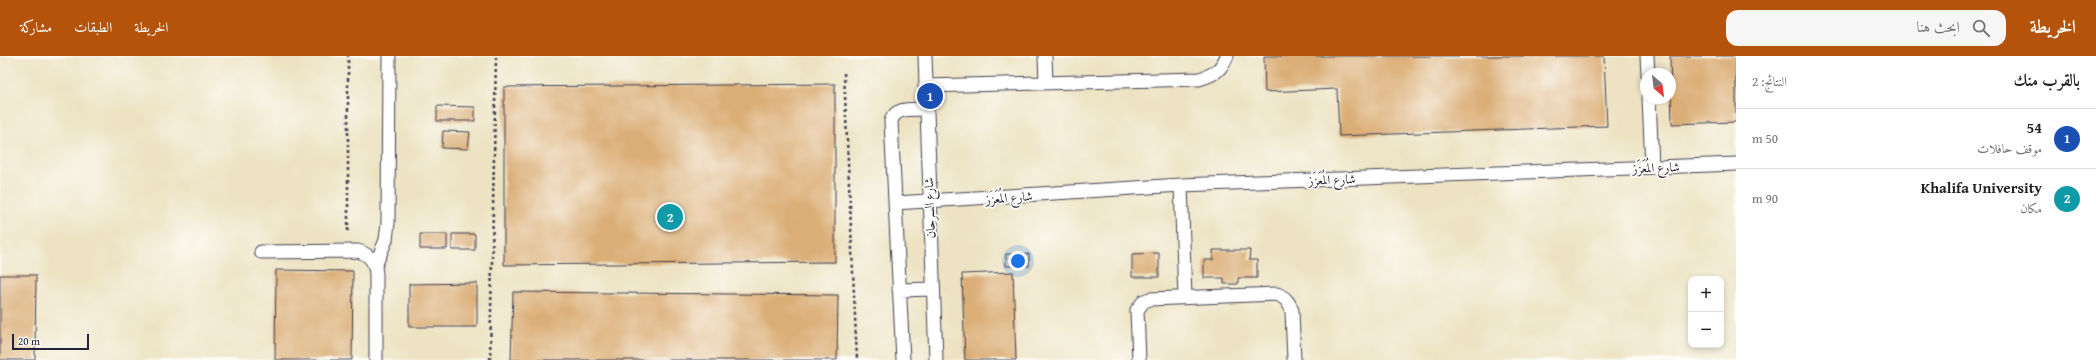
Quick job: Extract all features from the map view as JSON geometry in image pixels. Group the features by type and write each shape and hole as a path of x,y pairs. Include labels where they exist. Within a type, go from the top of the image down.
{"lane":[{"path":"375,266 386,240 388,223 389,56"},
{"name":"شارع السرحان","path":"925,56 932,289 936,360"},
{"path":"1045,56 1046,83"},
{"path":"925,86 1199,79 1213,75 1223,66 1227,56"},
{"path":"1647,56 1648,68"},
{"path":"1649,104 1652,167"},
{"path":"903,360 891,121 893,116 901,110 926,109"},
{"name":"شارع المُعَزَز","path":"895,203 1181,185 1736,164"},
{"path":"1181,185 1185,298"},
{"path":"261,252 348,251 365,254 372,259 375,266 376,360"},
{"path":"899,290 932,289"},
{"path":"1139,360 1137,315 1140,306 1150,299 1277,294 1285,298 1290,304 1292,311 1294,360"}],"path":[{"path":"348,56 348,251"},
{"path":"490,360 496,56"},
{"path":"844,73 857,360"}],"building":[{"path":"1264,56 1604,56 1607,126 1339,136 1337,89 1265,92"},
{"path":"1670,56 1736,56 1736,122 1672,124 1671,104 1676,104 1676,68 1670,68"},
{"path":"835,84 835,262 504,265 504,87"},
{"path":"437,106 475,107 475,121 437,121"},
{"path":"443,131 470,132 468,149 442,148"},
{"path":"420,234 447,234 447,249 420,249"},
{"path":"452,234 475,234 475,250 452,250"},
{"path":"1213,250 1250,250 1249,260 1257,260 1257,278 1238,278 1238,284 1224,284 1224,278 1204,278 1204,260 1213,260"},
{"path":"1159,253 1159,277 1132,277 1132,254"},
{"path":"1006,254 1029,254 1029,266 1006,266"},
{"path":"276,270 353,271 352,360 275,360"},
{"path":"1013,272 1016,360 965,360 962,274"},
{"path":"0,275 36,275 35,360 0,360"},
{"path":"477,283 477,327 409,327 409,284"},
{"path":"513,292 838,295 837,360 511,360"}],"place":[{"name":"54","path":"930,96"},
{"name":"Khalifa University","path":"670,217"}]}
